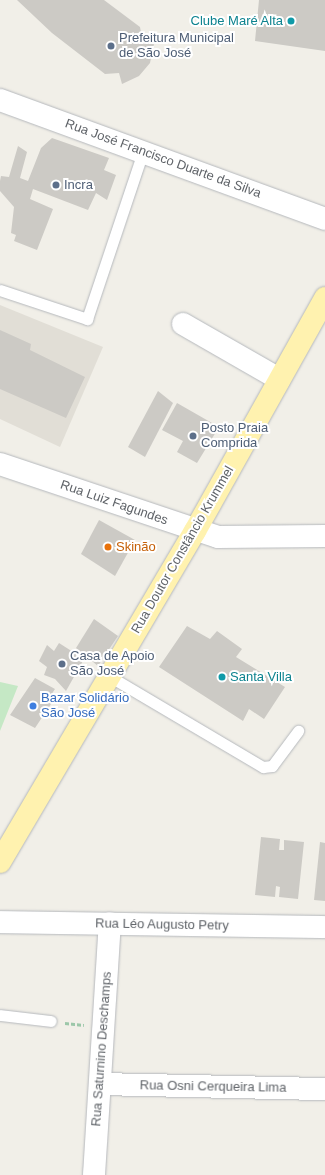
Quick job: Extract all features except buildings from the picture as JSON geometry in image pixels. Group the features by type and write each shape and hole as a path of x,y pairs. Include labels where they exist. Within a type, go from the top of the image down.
{"main road":[{"name":"Rua Doutor Constâncio Krummel","path":"0,862 195,531 325,298"}],"street":[{"name":"Rua José Francisco Duarte da Silva","path":"0,100 325,219"},
{"path":"183,324 280,379"},
{"name":"Rua Luiz Fagundes","path":"2,461 195,531 218,537 325,536"},
{"name":"Rua Léo Augusto Petry","path":"0,922 325,927"},
{"name":"Rua Saturnino Deschamps","path":"94,1175 110,924"},
{"name":"Rua Osni Cerqueira Lima","path":"100,1084 325,1089"}],"lane":[{"path":"0,290 87,319 143,152"},
{"path":"109,676 263,767 272,766 298,731"},
{"path":"0,1015 51,1021"}],"path":[{"path":"51,1021 104,1027"}],"shaded area":[{"path":"0,305 103,347 60,447 0,419"}],"green space":[{"path":"0,682 18,686 0,731"}],"place":[{"name":"Clube Maré Alta","path":"291,21"},
{"name":"Prefeitura Municipal de São José","path":"111,46"},
{"name":"Incra","path":"56,185"},
{"name":"Posto Praia Comprida","path":"193,436"},
{"name":"Skinão","path":"108,547"},
{"name":"Casa de Apoio São José","path":"62,664"},
{"name":"Santa Villa","path":"222,677"},
{"name":"Bazar Solidário São José","path":"33,706"}]}
